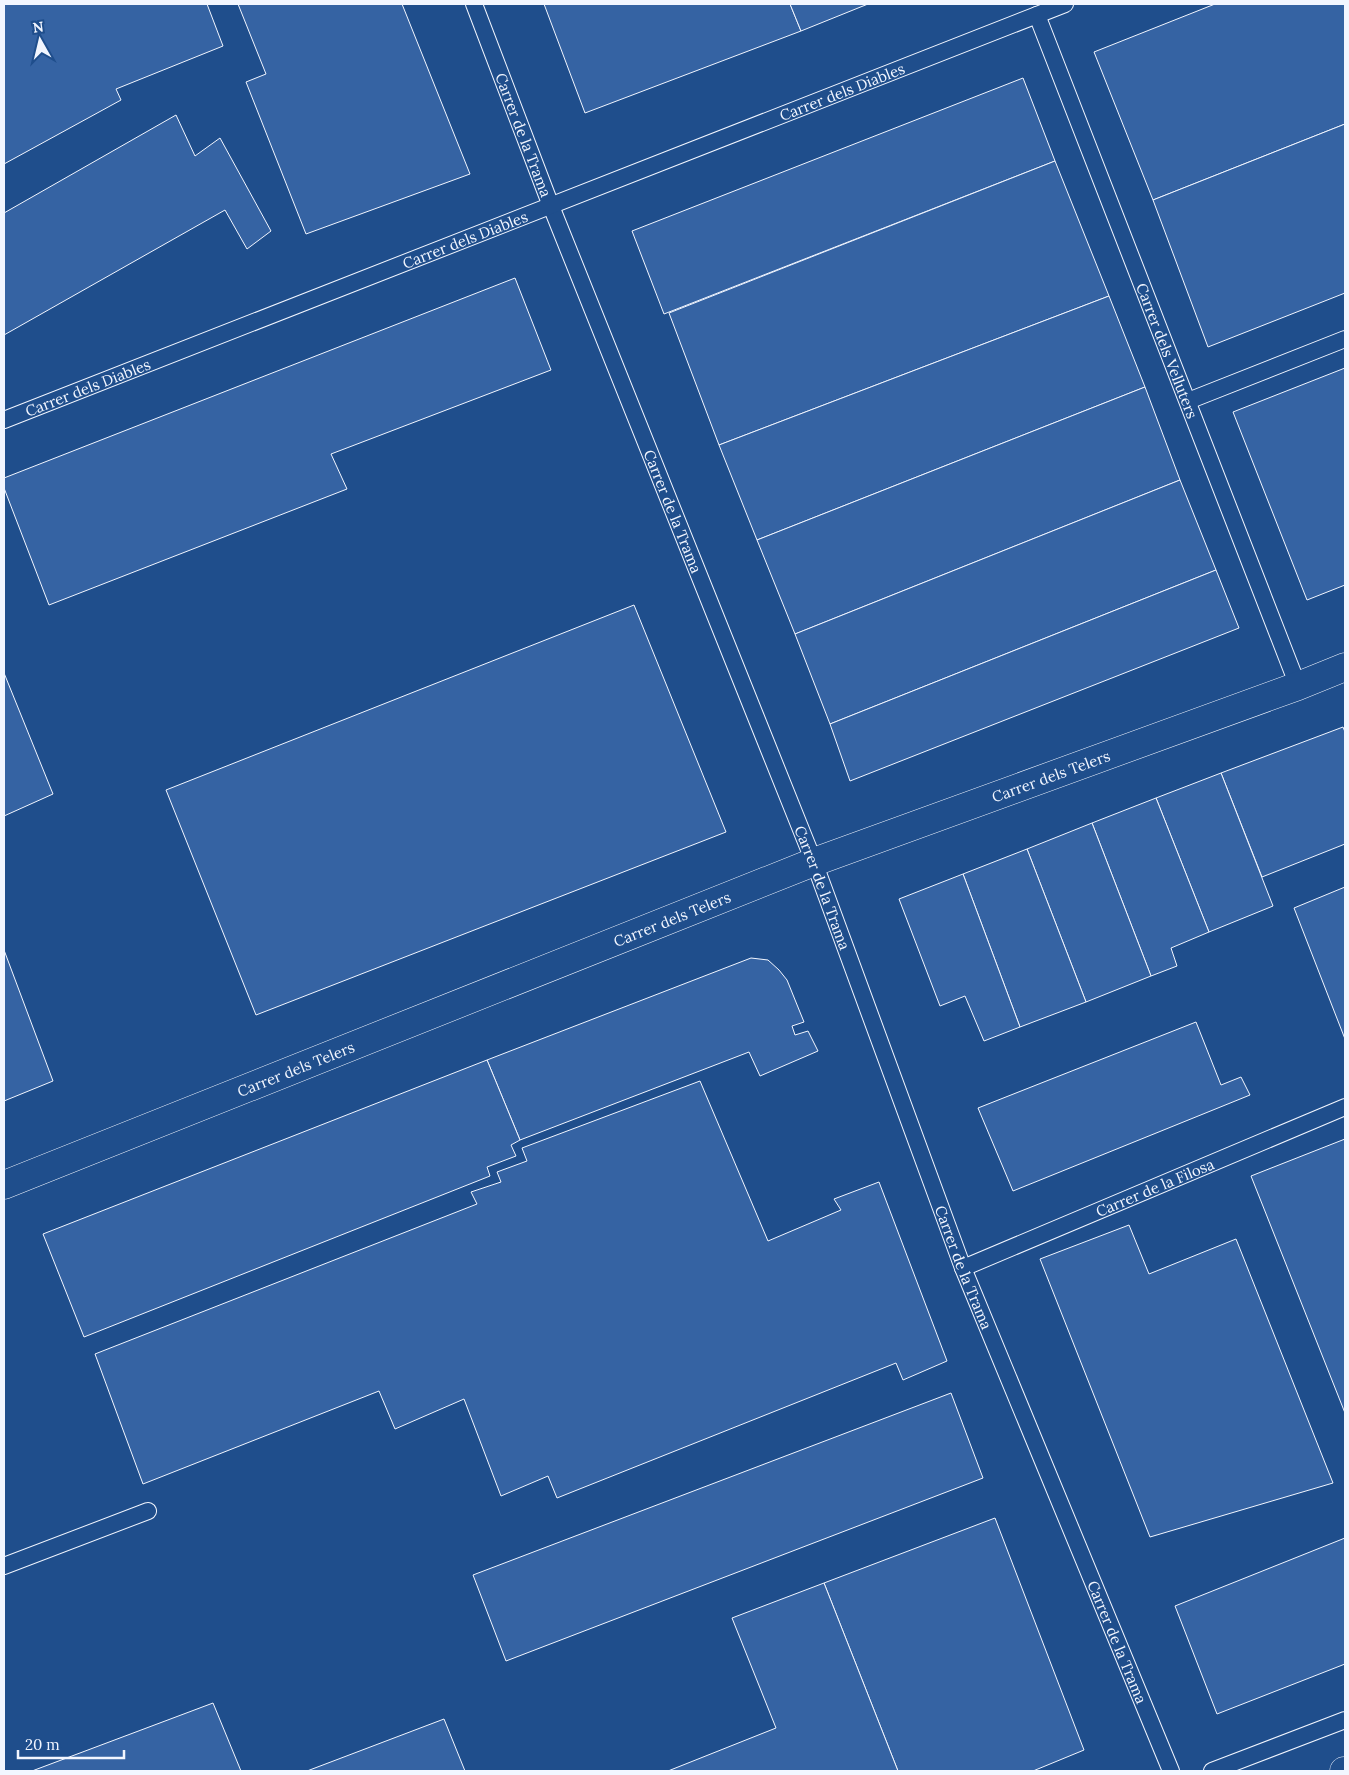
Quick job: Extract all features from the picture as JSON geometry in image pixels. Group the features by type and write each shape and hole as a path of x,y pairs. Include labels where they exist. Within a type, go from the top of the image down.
{"street":[{"name":"Carrer dels Telers","path":"4,1185 814,862 1298,686 1345,667"}],"lane":[{"name":"Carrer de la Trama","path":"474,4 551,206 814,862 963,1268 1171,1771"},
{"name":"Carrer dels Diables","path":"4,420 1064,4"},
{"name":"Carrer dels Velluters","path":"1037,15 1298,686"},
{"path":"1188,402 1345,339"},
{"name":"Carrer de la Filosa","path":"963,1268 1345,1106"},
{"path":"4,1566 148,1511"},
{"path":"1212,1771 1345,1720"}],"building":[{"path":"4,4 207,4 223,46 116,89 121,100 4,164"},
{"path":"238,4 402,4 470,174 306,234 246,82 266,74"},
{"path":"544,4 790,4 801,31 585,113"},
{"path":"790,4 868,4 801,31"},
{"path":"1215,4 1345,4 1345,124 1153,200 1094,52"},
{"path":"1023,78 1055,161 664,314 632,231"},
{"path":"176,115 195,156 220,138 271,231 247,249 225,210 4,335 4,213"},
{"path":"1345,124 1345,293 1208,347 1153,200"},
{"path":"1055,161 1109,296 719,445 669,313"},
{"path":"515,278 551,370 331,454 347,489 49,605 4,488 4,478"},
{"path":"1109,296 1145,387 757,540 719,445"},
{"path":"1345,368 1345,585 1307,600 1233,412"},
{"path":"1145,387 1180,480 795,634 757,540"},
{"path":"1180,480 1216,570 830,724 795,634"},
{"path":"1216,570 1239,628 850,781 830,724"},
{"path":"634,605 726,832 256,1015 166,790"},
{"path":"4,673 53,794 4,816"},
{"path":"1343,727 1345,732 1345,844 1262,877 1221,773"},
{"path":"1221,773 1273,906 1209,932 1156,798"},
{"path":"1156,798 1209,932 1171,948 1177,966 1151,976 1092,823"},
{"path":"1092,823 1151,976 1086,1002 1027,849"},
{"path":"1027,849 1086,1002 1020,1027 963,874"},
{"path":"963,874 1020,1027 984,1041 965,996 940,1006 899,899"},
{"path":"1345,887 1345,1039 1294,908"},
{"path":"4,950 53,1081 4,1101"},
{"path":"751,958 768,960 787,980 804,1022 792,1026 795,1035 808,1031 818,1051 760,1076 749,1052 520,1140 487,1060"},
{"path":"1196,1022 1221,1085 1241,1077 1250,1095 1013,1191 978,1108"},
{"path":"487,1060 520,1140 511,1145 516,1156 487,1167 490,1176 84,1337 43,1234"},
{"path":"700,1081 768,1241 841,1210 834,1199 879,1182 947,1361 903,1380 896,1363 557,1498 548,1476 501,1496 464,1399 395,1429 379,1391 143,1484 95,1354 477,1204 471,1192 501,1182 497,1172 527,1161 522,1148"},
{"path":"1345,1139 1345,1413 1251,1176"},
{"path":"1129,1225 1149,1274 1236,1239 1333,1483 1150,1537 1040,1259"},
{"path":"951,1393 983,1478 506,1661 473,1575"},
{"path":"995,1518 1084,1750 1033,1771 898,1771 824,1583"},
{"path":"1345,1538 1345,1664 1217,1714 1175,1606"},
{"path":"824,1583 898,1771 668,1771 776,1728 732,1618"},
{"path":"213,1703 241,1771 32,1771"},
{"path":"444,1719 465,1771 307,1771"}]}
